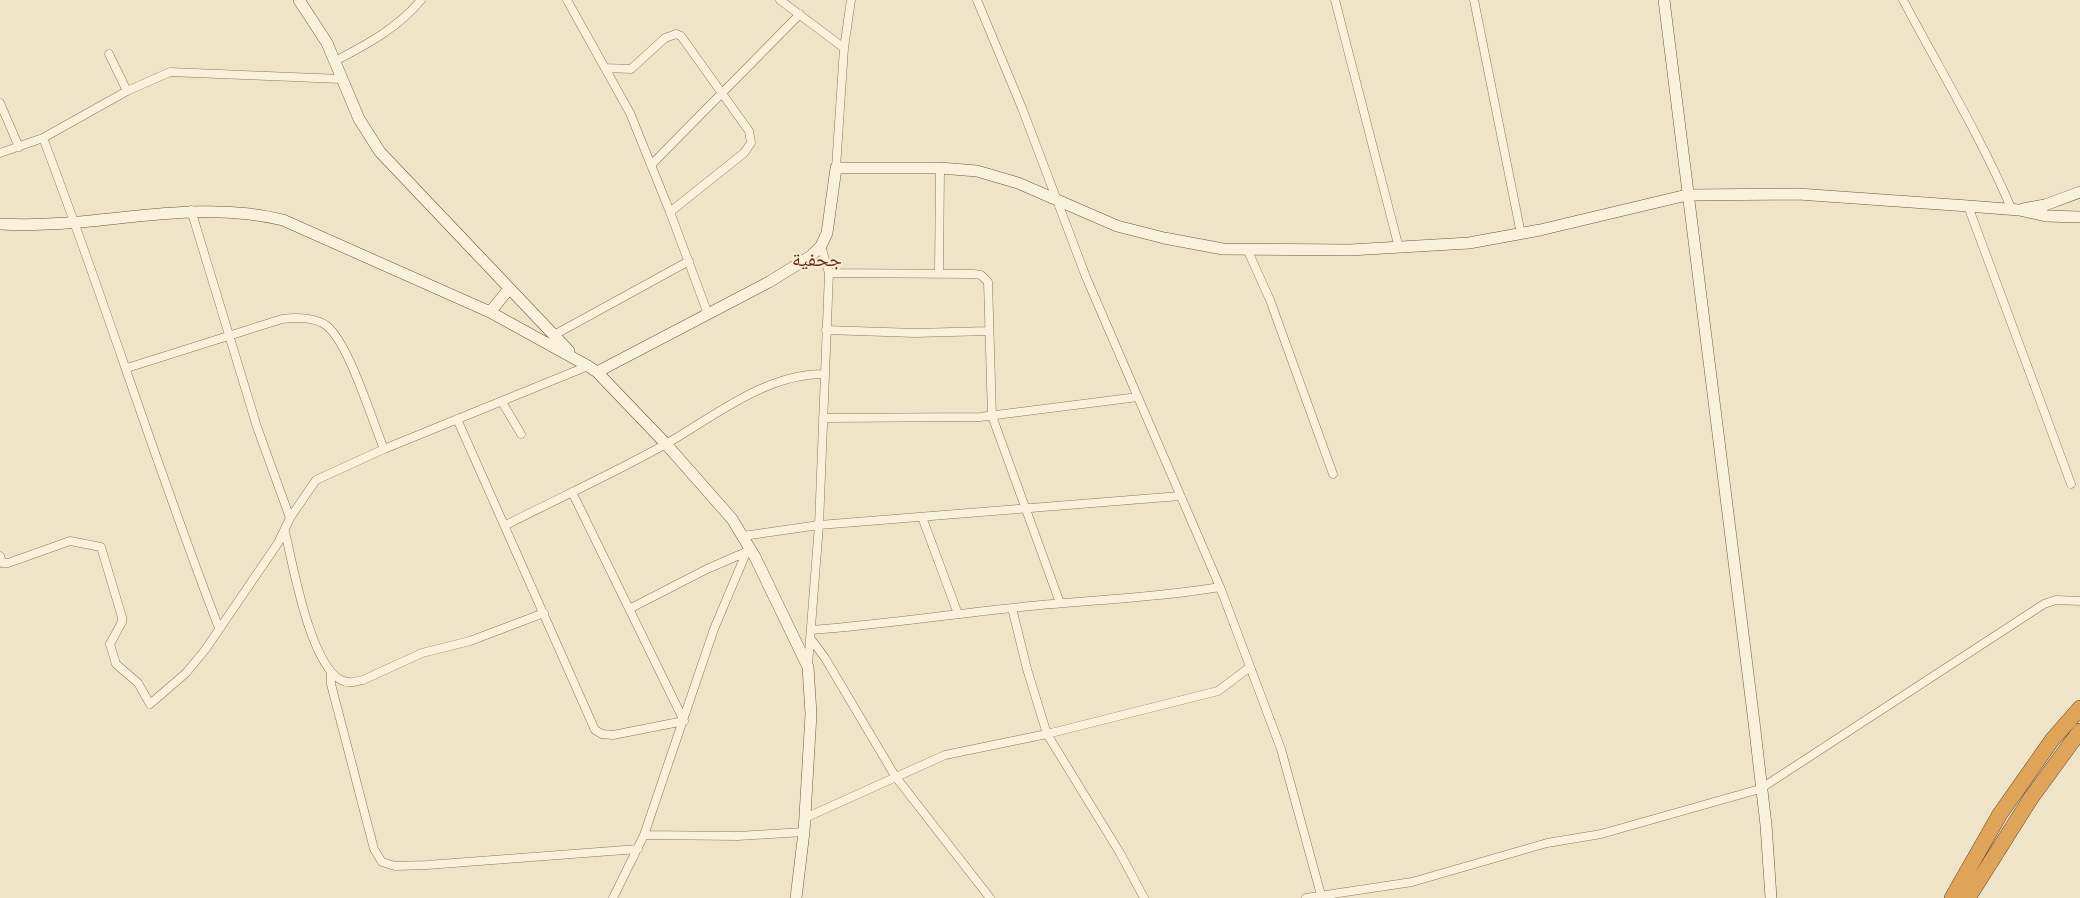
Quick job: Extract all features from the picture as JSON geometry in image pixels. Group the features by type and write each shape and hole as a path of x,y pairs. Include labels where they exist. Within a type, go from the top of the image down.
{"highway":[{"path":"1952,898 2000,814 2052,740 2080,708"},
{"path":"1968,898 2031,798 2080,731"}],"main road":[{"path":"300,0 318,28 335,62 359,119 380,152 508,290 575,358"},
{"path":"1664,0 1766,826 1771,898"},
{"path":"592,369 708,314 800,264 821,246 831,213 836,168 940,168 993,174 1117,226 1142,234 1196,245 1247,249 1399,248 1469,243 1521,234 1687,195 1798,194 1968,206 2016,210 2046,216 2080,217"},
{"path":"2016,210 2045,205 2080,192"},
{"path":"0,224 43,225 191,210 252,213 295,224 490,312 592,369 709,491 746,545 808,667 811,714 804,832 796,898"},
{"path":"490,312 508,290"}],"street":[{"path":"335,62 383,34 421,0"},
{"path":"567,0 620,92 670,212 708,314"},
{"path":"780,0 844,48"},
{"path":"836,168 844,48 851,0"},
{"path":"977,0 1022,108 1054,198 1086,277 1220,587 1281,749 1321,895"},
{"path":"1335,0 1399,248"},
{"path":"1474,0 1521,234"},
{"path":"1903,0 1981,141 2016,210"},
{"path":"651,165 800,14"},
{"path":"606,68 631,69 665,38 676,34 681,36 723,92 749,131 751,143 744,153 719,175 670,212"},
{"path":"109,54 127,91"},
{"path":"0,153 43,138 127,91 163,74 179,71 341,79"},
{"path":"0,103 19,146"},
{"path":"43,138 75,221 127,368 171,502 219,628"},
{"path":"939,273 940,168"},
{"path":"1968,206 2071,484"},
{"path":"191,210 257,427 290,518"},
{"path":"808,667 819,525 829,273 821,246"},
{"path":"1247,249 1270,300 1333,474"},
{"path":"554,335 689,261"},
{"path":"829,273 973,274 985,278 988,282 992,416 1060,603"},
{"path":"127,368 294,317 322,323 328,327 344,349 384,449"},
{"path":"826,330 916,333 989,331"},
{"path":"0,556 2,562 8,563 73,540 101,547 122,617 122,622 110,644 116,664 138,683 150,704 186,673 205,650 285,532 290,518 316,480 457,419 592,369"},
{"path":"506,525 666,444 714,414 778,381 807,374 824,374"},
{"path":"823,418 960,418 992,416 1138,397"},
{"path":"502,402 521,434"},
{"path":"457,419 598,732 613,735 684,721"},
{"path":"572,492 631,608 684,721"},
{"path":"631,608 707,569 746,545 819,525 1180,496"},
{"path":"922,517 958,614"},
{"path":"285,532 313,641 332,672 342,681 354,682 363,680 426,652 470,641 544,613"},
{"path":"613,898 644,835 714,629 746,545"},
{"path":"812,630 897,623 958,614 1060,603 1128,599 1220,587"},
{"path":"1306,898 1412,882 1547,844 1600,834 1760,789 2038,607 2056,600 2080,601"},
{"path":"1012,608 1027,668 1047,734 1120,853 1144,898"},
{"path":"811,639 825,658 895,776 990,898"},
{"path":"805,818 895,776 957,751 1047,734 1218,691 1250,667"},
{"path":"332,672 331,684 338,715 374,849 382,862 395,866 427,865 638,849"},
{"path":"644,835 738,836 804,832"}],"district":[{"name":"جحفية","path":"817,260"}]}
